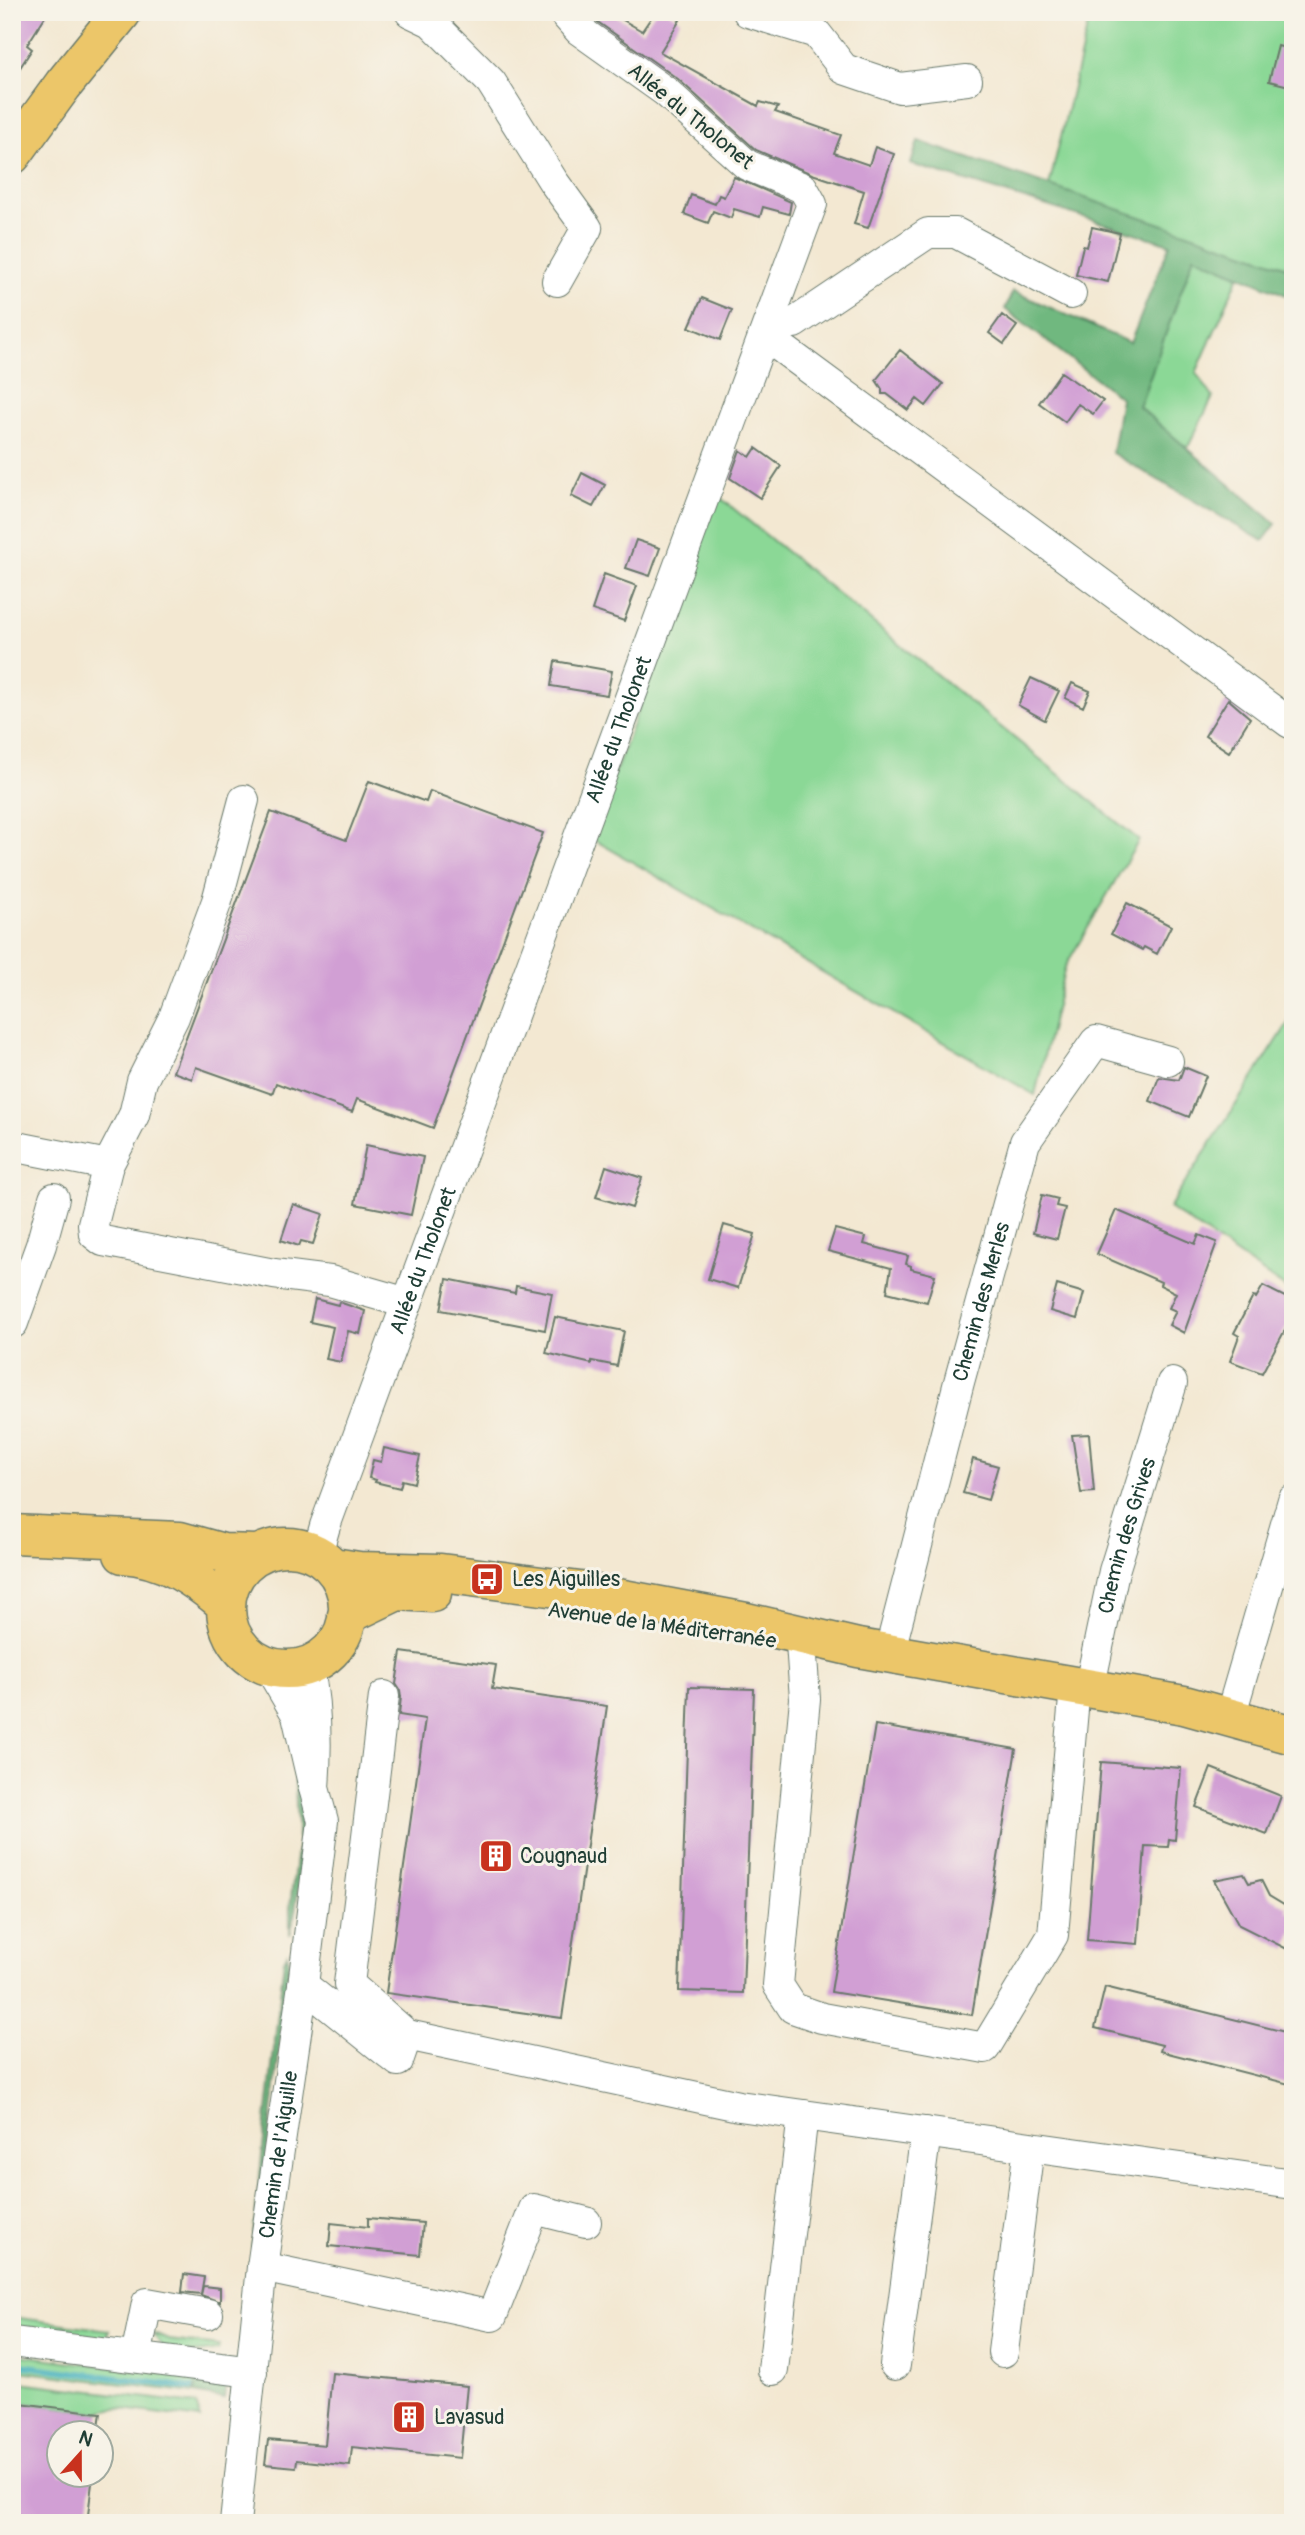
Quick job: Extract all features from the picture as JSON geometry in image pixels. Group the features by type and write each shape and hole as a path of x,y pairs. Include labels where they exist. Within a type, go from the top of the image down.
{"main road":[{"path":"12,155 63,85 122,12"},
{"path":"12,1534 180,1541 223,1553 257,1554 277,1548 298,1548 325,1561 344,1584 348,1603 347,1615 339,1641 326,1656 308,1665 289,1669 269,1667 251,1658 237,1643 228,1624 226,1604 230,1584 241,1567 257,1554"},
{"path":"12,1549 137,1555 195,1578 226,1604"},
{"name":"Avenue de la Méditerranée","path":"325,1561 359,1571 441,1573 580,1591 746,1622 873,1651 1184,1704 1293,1735"},
{"name":"Avenue de la Méditerranée","path":"347,1615 397,1591 470,1597 676,1630 873,1651"},
{"name":"Avenue de la Méditerranée","path":"1082,1688 1293,1753"}],"street":[{"path":"410,12 431,22 491,82 553,181 587,228 556,281"},
{"name":"Allée du Tholonet","path":"325,1561 325,1526 812,204 803,188 747,165 666,92 579,30 564,12"},
{"path":"748,12 816,33 844,69 900,88 967,80"},
{"path":"766,329 794,323 928,233 956,233 1071,294"},
{"path":"766,329 1290,723"},
{"path":"244,800 217,901 174,1017 142,1081 134,1115 108,1165 93,1224 94,1234 103,1241 274,1274 330,1281 407,1303"},
{"name":"Chemin des Merles","path":"873,1651 959,1382 1025,1142 1096,1041 1168,1062"},
{"path":"12,1146 108,1165"},
{"path":"12,1323 41,1245 54,1198"},
{"name":"Chemin des Grives","path":"801,1643 806,1699 778,1985 793,2008 822,2018 985,2048 1053,1935 1082,1688 1114,1571 1172,1383"},
{"path":"1230,1717 1293,1500"},
{"name":"Chemin de l'Aiguille","path":"308,1665 314,1695 314,1788"},
{"name":"Chemin de l'Aiguille","path":"235,2523 262,2267 303,1984 323,1821 297,1716 269,1667"},
{"path":"384,1696 349,1984 407,2035 739,2106 1293,2184"},
{"path":"303,1984 398,2061 407,2035"},
{"path":"773,2370 803,2115"},
{"path":"895,2365 926,2132"},
{"path":"1003,2352 1029,2147"},
{"path":"262,2267 492,2316 534,2209 586,2222"},
{"path":"136,2357 147,2303 208,2314"},
{"path":"12,2342 252,2372"}],"green space":[{"path":"1091,12 1293,12 1293,269 1049,186"},
{"path":"918,141 1293,269 1293,298 1194,256 1139,407 1276,524 1263,541 1112,453 1121,398 1005,309 1013,291 1130,343 1170,244 911,164"},
{"path":"1194,255 1239,276 1196,373 1213,397 1187,449 1139,407"},
{"path":"717,495 1139,840 1065,967 1035,1095 591,838"},
{"path":"1293,1016 1293,1293 1169,1208"},
{"path":"299,1753 300,1867 290,1935 290,1907 298,1842 294,1764"},
{"path":"287,1954 289,1963 266,2164 252,2247 284,1960"},
{"path":"12,2317 109,2330 104,2342 12,2333"},
{"path":"154,2334 169,2340 219,2346 218,2350 182,2352 165,2347"},
{"path":"12,2354 197,2378 195,2393 12,2370"},
{"path":"197,2378 226,2383 224,2399 195,2393"},
{"path":"12,2381 196,2404 201,2419 115,2408 101,2413 12,2402"}],"building":[{"path":"12,12 48,12 27,45 32,49 12,80"},
{"path":"600,12 609,12 642,31 655,12 668,12 680,20 660,52 758,106 760,102 778,107 775,112 841,135 834,153 869,165 875,147 894,154 868,228 854,224 864,191 812,174 756,150 678,79 595,20"},
{"path":"1278,46 1293,50 1293,87 1269,81"},
{"path":"734,177 791,202 789,214 763,207 760,217 734,209 731,218 713,211 708,223 684,214 691,195 715,204 719,195 724,197"},
{"path":"1092,227 1120,233 1108,282 1076,275 1083,246 1087,247"},
{"path":"702,298 732,310 720,340 689,327"},
{"path":"1002,315 1017,326 1004,344 989,333"},
{"path":"900,350 943,384 926,406 917,399 908,410 887,394 882,394 876,380"},
{"path":"1061,372 1103,401 1093,414 1078,404 1065,422 1039,403"},
{"path":"756,448 781,466 760,498 730,478 740,450 750,457"},
{"path":"582,473 605,485 593,507 571,496"},
{"path":"636,540 660,548 650,576 626,568"},
{"path":"604,574 637,586 624,621 592,610"},
{"path":"555,661 612,671 607,695 551,686"},
{"path":"1031,678 1059,691 1045,720 1018,705"},
{"path":"1072,683 1090,691 1083,707 1065,698"},
{"path":"1228,699 1250,718 1229,752 1205,736"},
{"path":"369,781 426,802 430,791 543,833 433,1128 357,1099 352,1112 276,1083 272,1094 196,1067 192,1079 173,1072 271,812 346,840"},
{"path":"1127,903 1171,926 1157,954 1144,947 1142,950 1111,934"},
{"path":"1184,1067 1206,1076 1189,1117 1150,1101 1159,1077 1179,1080"},
{"path":"366,1145 423,1157 411,1215 355,1204"},
{"path":"606,1166 642,1178 632,1208 596,1197"},
{"path":"1042,1195 1058,1199 1056,1206 1065,1208 1057,1239 1033,1233"},
{"path":"293,1204 323,1214 313,1244 301,1241 299,1246 281,1240"},
{"path":"1116,1210 1195,1244 1199,1235 1217,1242 1184,1333 1169,1325 1176,1311 1169,1308 1176,1293 1160,1285 1161,1282 1097,1254"},
{"path":"724,1225 755,1234 738,1288 708,1279"},
{"path":"835,1229 866,1237 864,1244 908,1256 906,1264 911,1266 911,1269 935,1275 927,1302 887,1292 891,1268 828,1251"},
{"path":"447,1279 515,1293 516,1286 552,1293 545,1330 441,1310"},
{"path":"1057,1285 1084,1293 1077,1319 1050,1311"},
{"path":"1263,1286 1293,1301 1293,1315 1262,1373 1230,1361 1239,1336 1234,1333 1253,1297 1256,1298"},
{"path":"315,1299 338,1305 339,1302 365,1311 360,1334 348,1331 341,1362 326,1359 333,1327 310,1322"},
{"path":"555,1317 624,1331 617,1366 592,1361 592,1364 546,1353"},
{"path":"1089,1434 1094,1492 1081,1493 1072,1435"},
{"path":"384,1448 420,1456 414,1483 402,1480 400,1488 369,1478 373,1460 381,1462"},
{"path":"973,1459 998,1466 988,1500 963,1493"},
{"name":"Cougnaud","path":"401,1652 496,1665 492,1689 607,1706 562,2018 386,1993 425,1719 399,1715 401,1697 396,1684"},
{"path":"689,1687 754,1689 743,1993 679,1991"},
{"path":"875,1725 1016,1749 972,2015 831,1992"},
{"path":"1101,1762 1181,1768 1175,1840 1169,1839 1168,1847 1145,1846 1138,1944 1087,1940"},
{"path":"1211,1768 1281,1796 1267,1834 1196,1807"},
{"path":"1244,1874 1249,1883 1261,1880 1269,1896 1293,1914 1293,1928 1287,1949 1239,1925 1214,1880"},
{"path":"1105,1987 1293,2034 1293,2085 1160,2051 1162,2045 1095,2028"},
{"path":"368,2218 423,2223 420,2255 329,2246 331,2223 368,2227"},
{"path":"184,2274 204,2277 201,2294 182,2292"},
{"path":"203,2286 220,2288 220,2302 201,2295"},
{"name":"Lavasud","path":"332,2373 467,2386 460,2458 352,2447 350,2466 297,2460 296,2467 265,2464 268,2440 325,2445"},
{"path":"12,2402 101,2413 100,2420 46,2420 46,2490 91,2490 87,2523 12,2514"}],"waterway":[{"path":"12,2364 192,2388"}],"place":[{"name":"Les Aiguilles","path":"487,1579"},
{"name":"Cougnaud","path":"496,1856"},
{"name":"Lavasud","path":"409,2417"}]}
